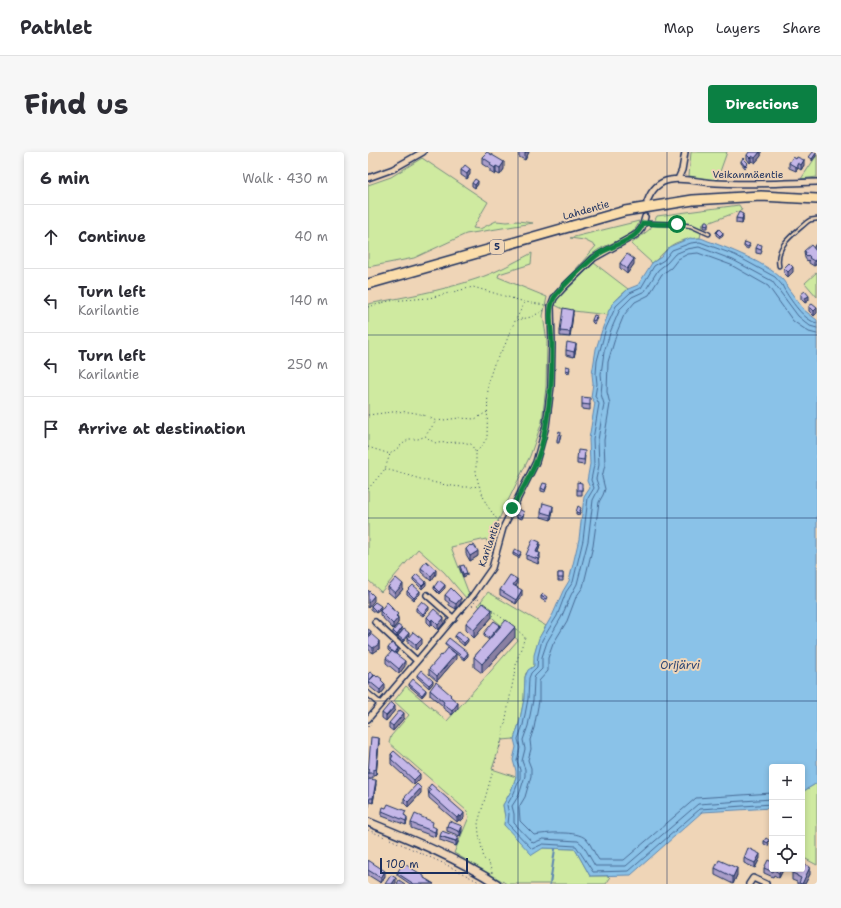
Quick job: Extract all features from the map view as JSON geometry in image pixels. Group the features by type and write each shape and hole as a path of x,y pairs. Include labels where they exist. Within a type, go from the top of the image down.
{"highway":[{"name":"Lahdentie","path":"368,284 625,211 694,200 761,196 817,199"}],"street":[{"path":"368,178 394,170 423,152"},
{"path":"647,202 651,193 662,182 678,179 682,170 685,152"},
{"name":"Veikanmäentie","path":"678,179 714,183 744,184 817,182"},
{"path":"551,306 558,293 594,258 637,234 644,220"},
{"name":"Karilantie","path":"368,719 454,619 481,585 492,568 503,528 536,462 546,426 551,386 551,306"},
{"path":"427,595 454,619"},
{"path":"375,622 417,661"},
{"path":"368,694 380,704"},
{"path":"368,822 426,846 497,884"},
{"path":"750,884 753,878 766,884"}],"lane":[{"path":"780,266 778,258 785,241 807,222 817,219"},
{"path":"644,220 658,224 691,226 708,234"}],"path":[{"path":"368,307 389,301 429,298 473,287 525,302 551,306"},
{"path":"476,453 487,438 488,382 494,364 505,345 525,302"},
{"path":"516,320 531,317 551,306"},
{"path":"368,416 392,411 409,412 427,416 436,421 459,418 475,419 488,412"},
{"path":"368,490 384,469 390,454 409,439 418,439 426,436 436,421"},
{"path":"426,436 436,443 462,442 471,444 476,453 476,472 479,486 486,504 503,528"},
{"path":"368,447 390,454"},
{"path":"384,469 434,482 469,487 479,486"},
{"path":"478,599 506,622"},
{"path":"490,879 492,874 489,863 484,859 478,834 478,823 502,740 517,660 526,637 512,627"},
{"path":"368,830 388,837 483,884"}],"green space":[{"path":"691,152 727,152 717,180 689,176"},
{"path":"817,155 817,177 801,179"},
{"path":"422,158 488,202 473,228 480,229 496,221 533,223 466,234 414,258 368,267 368,185 391,177"},
{"path":"739,205 742,210 708,223 703,223 700,238 687,239 675,243 652,263 631,244 650,229 657,216"},
{"path":"639,221 632,232 627,236 595,252 576,269 596,246 584,240 570,238"},
{"path":"532,253 531,264 499,274 498,277 547,297 543,316 547,341 546,387 542,422 530,456 498,521 490,550 486,539 451,547 469,594 466,598 444,572 418,549 381,592 368,580 368,304 449,287 483,277"},
{"path":"594,263 628,289 613,304 608,315 565,310 555,305 558,298"},
{"path":"817,272 817,297 805,283"},
{"path":"488,592 546,626 537,645 534,666 526,673 524,699 519,724 514,739 502,740 492,769 516,777 511,791 503,805 505,817 504,825 543,848 575,849 590,876 608,876 610,878 606,884 507,884 454,853 469,817 467,811 389,743 391,736 409,715 394,701 406,686 447,721 518,640 478,605"},
{"path":"817,783 817,865 805,859 805,790"}],"water":[{"name":"Orijärvi","path":"690,238 699,238 754,260 765,266 783,280 804,310 817,320 817,783 805,790 805,764 769,764 769,808 702,812 631,875 590,876 575,849 543,848 532,855 504,825 505,817 503,805 511,791 516,777 513,760 516,747 514,739 519,724 524,699 525,677 528,670 534,666 534,655 539,638 553,614 569,581 579,539 584,497 590,488 587,481 590,464 589,439 595,403 591,397 593,383 592,374 596,349 608,312 613,303 628,289 638,285 652,263 661,257 669,247"}],"building":[{"path":"487,152 504,162 500,168 496,166 495,168 490,165 491,163 482,157"},
{"path":"749,152 760,152 755,158 752,156 750,158 747,155"},
{"path":"813,152 816,153 812,159 809,157"},
{"path":"793,157 804,160 801,165 798,163 796,167 789,163"},
{"path":"743,158 748,163 745,166 741,161"},
{"path":"465,165 470,169 467,174 461,170"},
{"path":"475,179 478,181 475,185 472,183"},
{"path":"739,212 743,214 742,219 736,218"},
{"path":"705,221 708,221 708,226 704,225"},
{"path":"719,229 723,233 720,236 716,232"},
{"path":"745,242 750,244 748,247 744,245"},
{"path":"758,244 762,245 761,250 756,248"},
{"path":"811,245 817,252 817,259 814,261 805,254 806,252 804,251"},
{"path":"627,254 634,259 627,269 620,263"},
{"path":"789,263 793,267 788,272 784,268"},
{"path":"805,291 809,296 805,298 801,294"},
{"path":"812,304 817,308 814,311 809,306"},
{"path":"563,308 573,310 570,332 560,331"},
{"path":"594,315 597,316 594,321 592,320"},
{"path":"567,342 576,344 574,352 566,350"},
{"path":"566,366 570,367 569,371 566,370"},
{"path":"582,397 590,398 590,405 582,404"},
{"path":"559,431 561,432 559,441 557,440"},
{"path":"578,450 585,451 584,460 577,459"},
{"path":"577,482 582,483 582,490 577,490"},
{"path":"543,483 547,484 545,490 541,488"},
{"path":"543,503 553,506 551,515 541,512"},
{"path":"578,506 581,508 579,513 576,512"},
{"path":"519,509 524,512 522,517 516,514"},
{"path":"533,539 540,542 536,552 540,553 538,559 526,555"},
{"path":"470,545 474,545 478,551 470,556 466,549"},
{"path":"515,549 521,552 519,556 513,553"},
{"path":"426,561 436,570 431,576 421,568"},
{"path":"464,565 467,573 463,574 460,566"},
{"path":"558,573 563,573 563,578 558,578"},
{"path":"417,574 426,582 422,586 413,578"},
{"path":"510,575 517,579 513,585 522,590 516,600 500,590"},
{"path":"396,578 403,584 395,593 388,587"},
{"path":"439,580 445,585 439,592 434,587"},
{"path":"413,585 420,591 414,598 407,591"},
{"path":"451,588 461,598 456,604 449,600 450,599 445,595"},
{"path":"368,590 374,596 368,603"},
{"path":"543,594 547,597 546,599 541,596"},
{"path":"422,601 429,607 423,614 416,608"},
{"path":"375,602 381,606 376,611 371,606"},
{"path":"387,602 398,614 396,616 398,618 393,624 380,611"},
{"path":"483,603 492,610 474,630 466,623"},
{"path":"434,609 444,618 438,625 432,619 431,621 427,617"},
{"path":"506,620 515,627 482,664 474,657"},
{"path":"494,621 500,625 489,638 484,633"},
{"path":"398,625 402,628 397,635 393,631"},
{"path":"404,629 409,633 403,640 398,636"},
{"path":"459,631 468,639 464,643 455,636"},
{"path":"413,632 422,639 416,645 408,638"},
{"path":"371,634 379,641 379,644 373,648 368,644 368,638"},
{"path":"449,638 468,653 464,658 445,643"},
{"path":"392,643 398,648 395,653 388,648"},
{"path":"448,648 456,654 437,676 429,669"},
{"path":"392,651 405,661 399,669 386,658"},
{"path":"421,670 433,681 429,685 417,675"},
{"path":"370,672 374,675 368,682 368,674"},
{"path":"375,675 382,679 381,680 385,684 380,690 369,681"},
{"path":"413,679 426,690 422,695 409,684"},
{"path":"436,682 458,703 452,711 430,690"},
{"path":"391,702 395,706 386,716 382,713"},
{"path":"400,710 404,713 393,726 389,723"},
{"path":"371,737 379,738 376,770 373,769 373,773 368,773"},
{"path":"394,751 420,774 414,780 391,759 393,756 391,754"},
{"path":"368,779 376,780 373,798 370,798 369,802 368,802"},
{"path":"417,784 421,788 408,802 404,798"},
{"path":"431,784 464,813 461,817 459,815 457,818 429,793 431,790 428,788"},
{"path":"388,804 406,811 404,815 407,817 406,821 382,811 383,807 386,808"},
{"path":"415,814 433,822 432,826 436,828 435,832 411,823"},
{"path":"449,821 462,826 460,832 447,826"},
{"path":"442,831 458,837 456,841 440,836"},
{"path":"766,838 769,840 768,843 764,841"},
{"path":"748,848 760,854 755,863 744,858"},
{"path":"368,860 385,871 381,878 368,870"},
{"path":"719,860 737,868 733,877 715,868"},
{"path":"768,860 769,860 769,870 764,868"},
{"path":"403,863 434,884 414,884 397,873"},
{"path":"805,864 810,867 802,884 799,883 801,878 792,873 805,872"},
{"path":"391,875 396,878 392,884 385,884"},
{"path":"399,880 405,884 397,884"}],"waterway":[{"path":"550,884 555,849"}],"route":[{"path":"512,508 536,462 546,426 551,386 552,345 550,317 551,306 554,298 594,258 637,234 642,228 643,223 677,224"}]}
